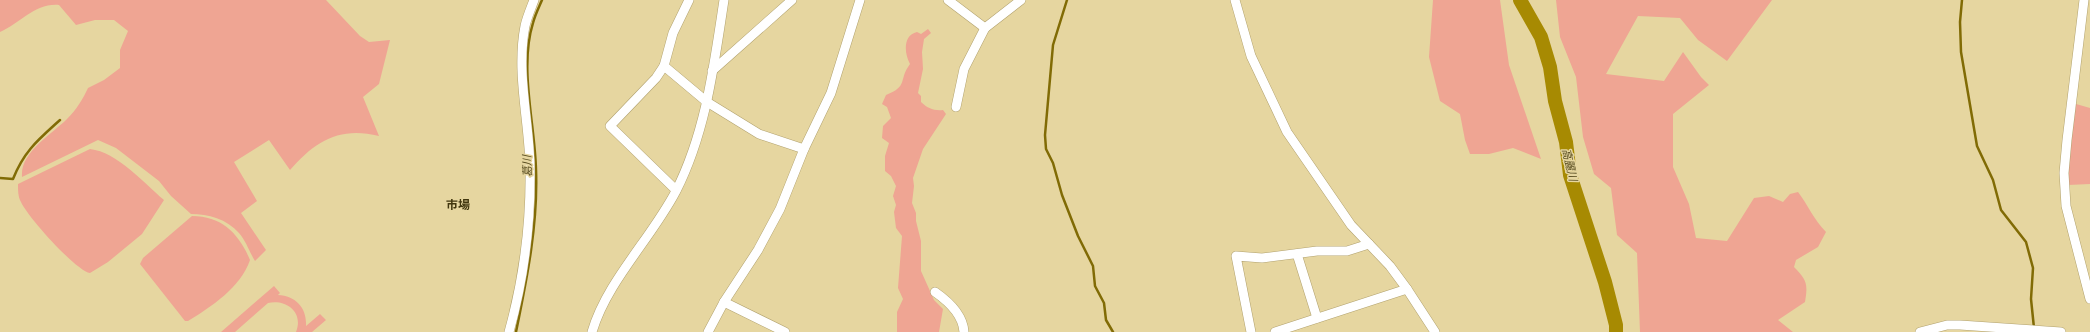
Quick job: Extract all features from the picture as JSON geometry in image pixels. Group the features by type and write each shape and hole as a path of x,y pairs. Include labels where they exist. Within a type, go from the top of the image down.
{"street":[{"path":"509,332 520,283 530,216 530,158 522,64 525,26 534,0"},
{"path":"676,190 610,126 656,78 664,66 673,33 689,0"},
{"path":"712,71 792,0"},
{"path":"708,332 724,302 758,250 780,209 804,149 832,93 860,0"},
{"path":"948,0 985,28"},
{"path":"956,107 964,69 985,28 1020,0"},
{"path":"1235,0 1252,56 1287,132 1351,225 1390,266 1407,288 1433,332"},
{"path":"2084,0 2064,173 2066,206 2090,299"},
{"path":"592,332 600,309 661,218 693,153 707,102 723,1"},
{"path":"664,66 707,102 759,134 804,149"},
{"path":"1251,332 1236,256 1262,258 1317,251 1348,251 1370,244"},
{"path":"1297,254 1317,318"},
{"path":"1275,332 1407,288"},
{"path":"935,292 945,299 962,319 964,332"},
{"path":"724,302 785,332"},
{"path":"1920,332 1947,326 1960,325 2061,332"}],"shaded area":[{"path":"0,0 326,0 360,36 369,42 390,40 379,84 363,97 379,136 365,133 352,133 329,138 309,151 290,170 269,140 234,162 257,201 241,213 266,250 255,261 244,240 229,224 210,216 191,214 171,196 159,181 116,148 98,140 22,177 23,168 31,152 70,116 88,88 104,80 120,68 120,50 128,31 114,20 95,20 76,25 59,5 50,5 35,10 0,32"},
{"path":"1433,0 1500,0 1509,65 1541,159 1513,148 1489,154 1470,154 1465,140 1460,114 1440,101 1429,57"},
{"path":"1556,0 1772,0 1727,61 1698,40 1680,18 1638,16 1606,74 1664,81 1683,52 1701,77 1709,85 1673,114 1673,167 1689,204 1696,238 1727,241 1754,198 1769,196 1783,202 1790,194 1798,192 1818,223 1826,232 1818,247 1796,260 1794,267 1802,275 1806,283 1805,302 1778,320 1793,332 1640,332 1637,253 1617,235 1611,188 1594,174 1583,137 1576,77 1560,37"},
{"path":"928,29 931,33 924,39 922,52 923,69 918,93 921,96 921,102 926,106 931,109 943,110 946,114 923,149 913,178 914,186 912,203 916,213 916,221 921,241 921,271 934,300 943,309 939,332 897,332 897,312 903,299 898,288 902,236 896,228 894,212 896,205 893,196 896,186 891,176 885,171 885,156 889,143 882,138 883,126 891,118 887,107 882,104 886,95 898,89 901,85 904,74 910,64 906,50 909,37 917,32 921,34"},
{"path":"2076,104 2090,108 2090,184 2068,185 2068,165"},
{"path":"90,149 100,151 120,162 130,169 164,200 142,234 108,262 90,273 74,263 52,242 32,219 20,200 18,184"},
{"path":"192,216 212,219 228,228 241,242 250,260 240,279 224,295 215,303 188,321 185,321 140,264 143,258"},
{"path":"274,286 280,293 278,295 290,298 299,304 305,314 306,326 320,314 326,320 312,332 296,332 298,318 292,308 275,302 268,303 235,332 221,332"}],"waterway":[{"name":"葛川","path":"516,332 531,251 536,191 535,152 529,96 527,58 533,23 542,0"},
{"path":"1067,0 1053,45 1045,135 1046,149 1053,163 1062,195 1078,236 1093,266 1095,286 1104,303 1106,320 1113,332"},
{"name":"高麗川","path":"1520,0 1541,37 1550,67 1555,101 1566,142 1570,175 1605,282 1616,325 1616,332"},
{"path":"1962,0 1960,22 1961,52 1977,146 1993,180 2001,210 2026,242 2033,268 2031,299 2034,328"},
{"path":"0,178 13,179 17,169 32,146 60,120"}],"district":[{"name":"市場","path":"458,206"}]}
